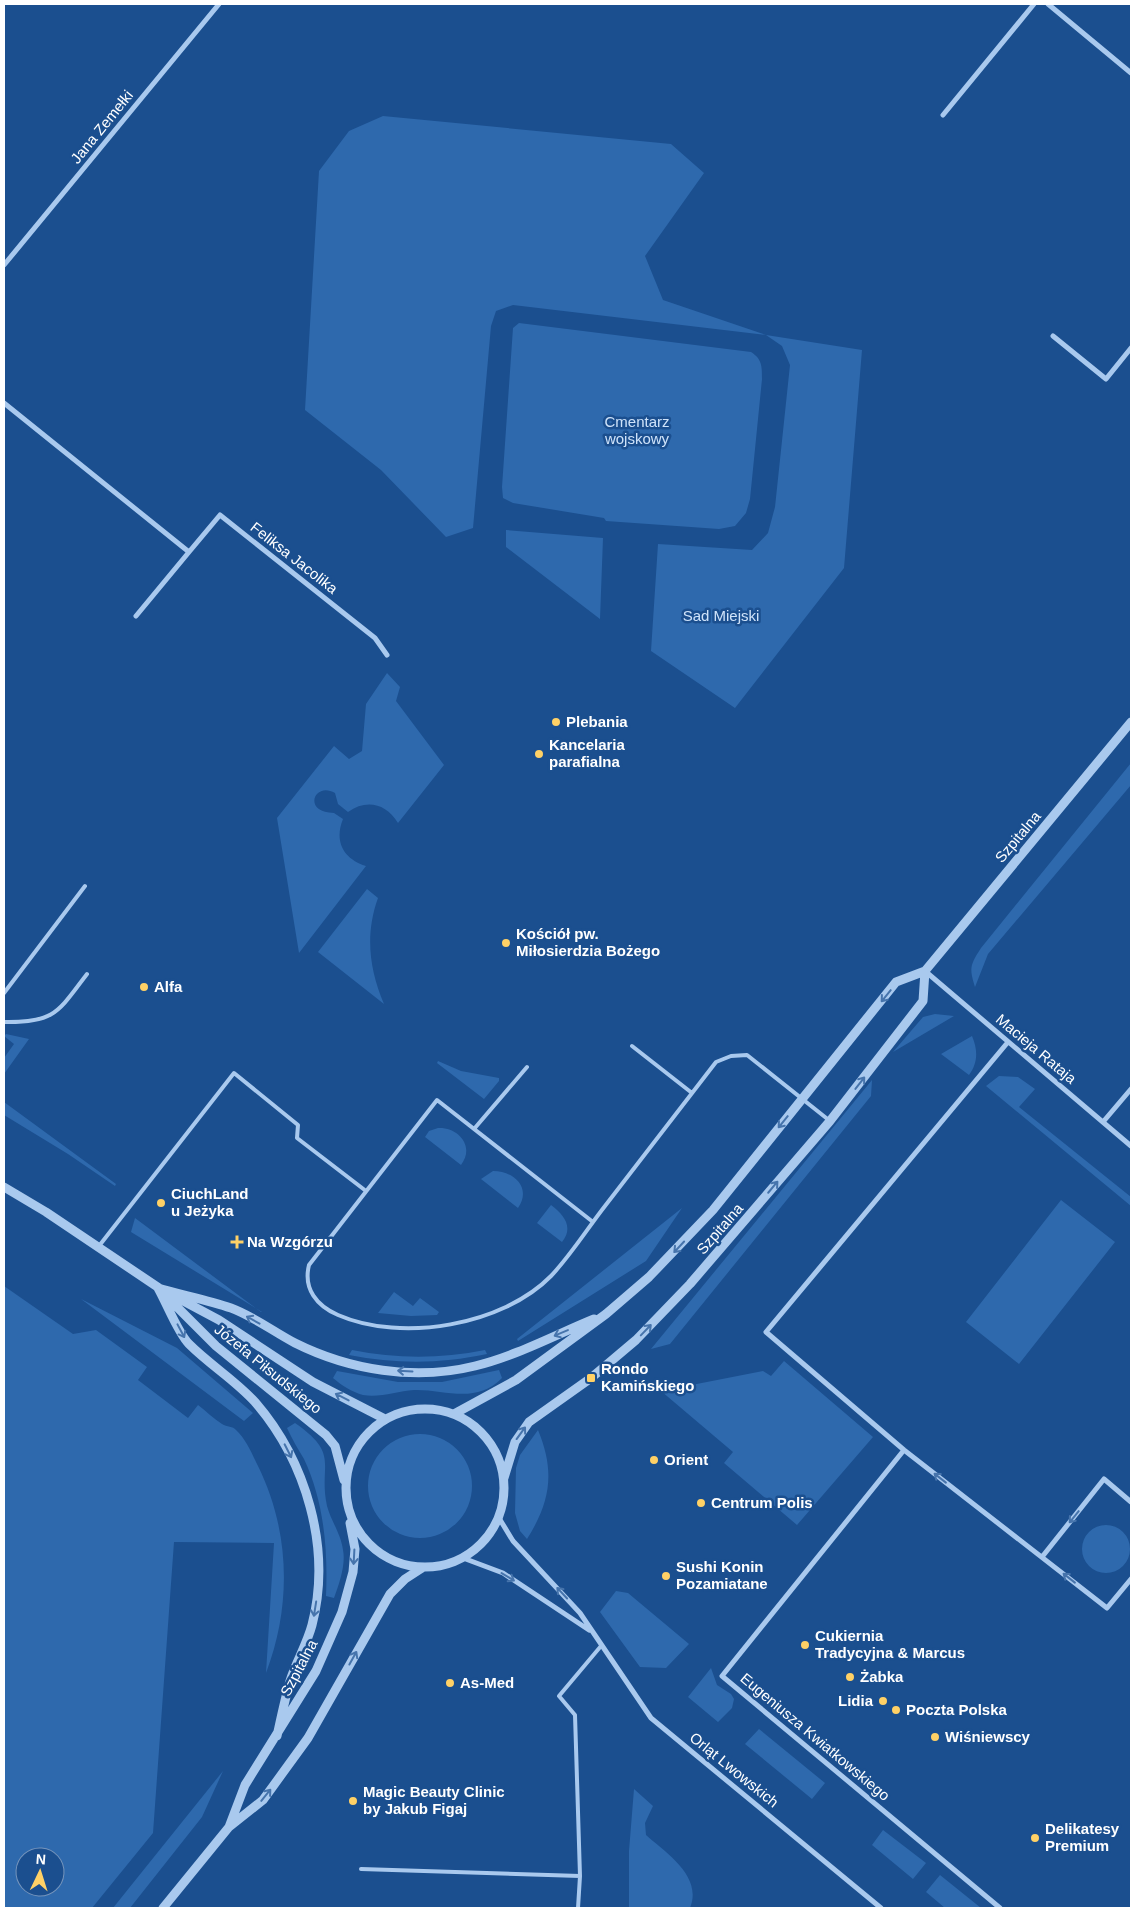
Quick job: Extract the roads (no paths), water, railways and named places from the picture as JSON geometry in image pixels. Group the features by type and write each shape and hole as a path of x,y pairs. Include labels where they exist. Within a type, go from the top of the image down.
{"street":[{"name":"Jana Zemełki","path":"4,265 218,4"},
{"path":"943,115 1034,4"},
{"path":"1048,4 1131,73"},
{"path":"1053,336 1106,379 1131,348"},
{"path":"4,403 189,552"},
{"name":"Feliksa Jacolika","path":"136,616 220,515 374,638 387,655"},
{"name":"Szpitalna","path":"454,1414 516,1380 606,1314 677,1249 713,1210 896,982 926,971 1131,722"},
{"name":"Szpitalna","path":"504,1478 515,1442 529,1422 591,1378 636,1340 690,1284 830,1121 923,1001 926,971"},
{"name":"Macieja Rataja","path":"926,971 1131,1146"},
{"path":"1008,1042 766,1332 904,1450 1107,1608 1131,1579"},
{"path":"1103,1122 1131,1089"},
{"name":"Józefa Piłsudskiego","path":"4,1187 46,1212 158,1288 219,1320 313,1382 385,1419"},
{"path":"158,1288 233,1309 296,1343 352,1365 421,1372 474,1366 503,1357 606,1314"},
{"path":"158,1288 188,1343 230,1377 255,1402 275,1429 296,1468 310,1507 318,1546 319,1585 312,1626 290,1680 277,1736"},
{"name":"Józefa Piłsudskiego","path":"158,1288 216,1346 326,1435 335,1446 345,1481"},
{"path":"423,1409 454,1414 474,1426 490,1442 500,1462 504,1478 503,1502 499,1518 490,1534 478,1547 463,1558 443,1566 422,1568 397,1563 375,1551 358,1533 347,1509 345,1481 351,1456 365,1435 385,1419 407,1410 423,1409"},
{"name":"Eugeniusza Kwiatkowskiego","path":"904,1450 722,1676 1000,1908"},
{"path":"1042,1557 1104,1479 1131,1502"},
{"name":"Szpitalna","path":"229,1827 245,1784 277,1736 316,1671 350,1588 355,1549 347,1509"},
{"name":"Orląt Lwowskich","path":"499,1518 513,1541 580,1613 650,1718 881,1908"},
{"name":"Orląt Lwowskich","path":"463,1558 503,1573 592,1632"},
{"name":"Szpitalna","path":"163,1908 229,1827 263,1800 308,1738 390,1594 405,1579 422,1568"}],"lane":[{"path":"4,993 85,886"},
{"path":"4,1022 30,1023 59,1011 86,974"},
{"path":"632,1046 692,1093"},
{"path":"593,1222 437,1100 309,1265 307,1280 312,1295 328,1309 347,1318 375,1325 428,1327 463,1322 497,1311 520,1299 551,1276 593,1222 716,1062 731,1056 747,1055 830,1121"},
{"path":"474,1129 527,1067"},
{"path":"97,1248 234,1073 298,1125 297,1138 366,1191"},
{"path":"578,1908 580,1876 575,1715 559,1696 601,1646"},
{"path":"361,1869 580,1876"}],"place":[{"name":"Plebania","path":"556,722"},
{"name":"Kancelaria parafialna","path":"539,754"},
{"name":"Kościół pw. Miłosierdzia Bożego","path":"506,943"},
{"name":"Alfa","path":"144,987"},
{"name":"CiuchLand u Jeżyka","path":"161,1203"},
{"name":"Na Wzgórzu","path":"237,1242"},
{"name":"Rondo Kamińskiego","path":"591,1378"},
{"name":"Orient","path":"654,1460"},
{"name":"Centrum Polis","path":"701,1503"},
{"name":"Sushi Konin Pozamiatane","path":"666,1576"},
{"name":"Cukiernia Tradycyjna & Marcus","path":"805,1645"},
{"name":"Żabka","path":"850,1677"},
{"name":"As-Med","path":"450,1683"},
{"name":"Lidia","path":"883,1701"},
{"name":"Poczta Polska","path":"896,1710"},
{"name":"Wiśniewscy","path":"935,1737"},
{"name":"Magic Beauty Clinic by Jakub Figaj","path":"353,1801"},
{"name":"Delikatesy Premium","path":"1035,1838"}],"park label":[{"name":"Cmentarz wojskowy","path":"637,430"},
{"name":"Sad Miejski","path":"721,616"}]}
